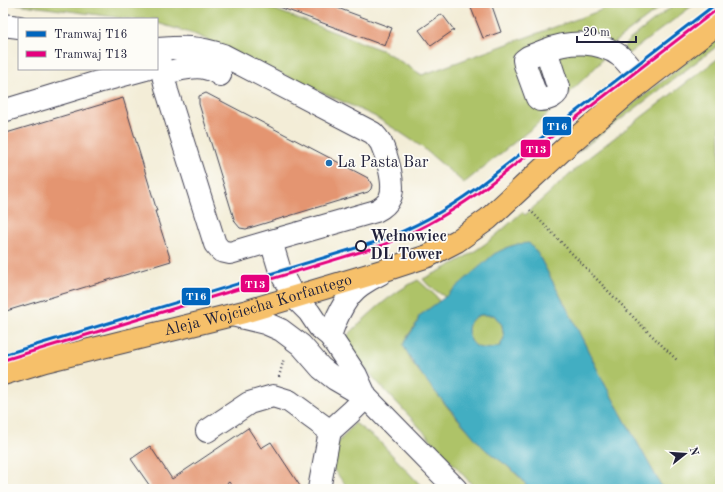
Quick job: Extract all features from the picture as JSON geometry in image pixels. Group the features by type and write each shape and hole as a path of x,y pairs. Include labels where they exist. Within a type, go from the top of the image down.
{"main road":[{"name":"Aleja Wojciecha Korfantego","path":"3,374 45,361 232,315 428,256 457,241 488,219 567,146 642,82 720,22"}],"street":[{"path":"3,25 18,27"},
{"path":"546,50 578,44 604,47 620,56 642,82"},
{"path":"158,61 180,47 197,47 223,55 373,133 380,142 390,170 392,185 390,198 384,206 376,211 230,253 221,251 215,244 158,65"},
{"path":"158,62 194,68 207,68 220,74"},
{"path":"3,110 133,70"},
{"path":"271,241 280,271 294,297 309,312 319,327 330,336 356,375 366,397"},
{"path":"330,336 336,317 344,303 359,286 385,270"},
{"path":"293,351 296,322 294,297"},
{"path":"232,315 265,323 281,330 293,351 321,368 335,380 366,397 456,489"},
{"path":"207,431 249,403 273,396 290,401 330,431"},
{"path":"319,489 330,431 366,397"}],"path":[{"path":"530,210 640,324 677,360"},
{"path":"273,396 293,351"}],"green space":[{"path":"9,3 257,3 384,51 422,75 599,11 609,3 666,3 612,44 599,64 536,125 464,183 422,147 374,116 194,34 158,23 158,18 122,18"},
{"path":"676,3 696,3 628,54 624,50 628,41"},
{"path":"720,36 720,44 566,161 630,107"},
{"path":"720,57 720,489 663,489 603,381 538,254 454,289 445,297 428,285 423,279 455,263 478,249 522,212 525,215 588,158"},
{"path":"418,280 436,296 439,302 419,316 417,323 407,337 410,360 449,409 485,449 505,464 527,484 527,489 476,489 370,374 349,345 346,337 362,321 388,298"},
{"path":"480,315 494,315 502,325 504,338 500,346 483,348 478,347 472,342 468,330 470,322 472,319"},
{"path":"355,423 380,442 424,489 349,489 332,468 336,445"}],"water":[{"path":"529,243 538,254 603,381 663,489 527,489 522,479 516,473 486,450 477,441 431,386 409,356 403,345 417,323 419,316 445,297 494,254 518,244","holes":["480,315 494,315 502,325 504,338 500,346 486,349 478,347 470,338 468,330 470,323 473,319"]}],"building":[{"path":"274,3 324,3 392,28 385,46 274,5"},
{"path":"469,3 491,3 501,32 483,38"},
{"path":"442,14 454,30 431,46 419,30"},
{"path":"206,93 368,178 372,185 371,189 368,192 246,229 240,228 235,222 199,104 199,96"},
{"path":"123,98 157,211 155,211 171,261 3,312 3,134"},
{"path":"248,428 261,448 271,442 302,489 234,489 229,482 220,489 152,489 131,459 150,446 172,479"}],"tram line":[{"name":"T16","path":"3,355 379,241 417,225 441,212 475,189 717,3"},
{"name":"T13","path":"4,360 380,246 419,229 455,209 478,193 720,7"}],"place":[{"name":"La Pasta Bar","path":"329,163"},
{"name":"Wełnowiec DL Tower","path":"361,246"}]}
